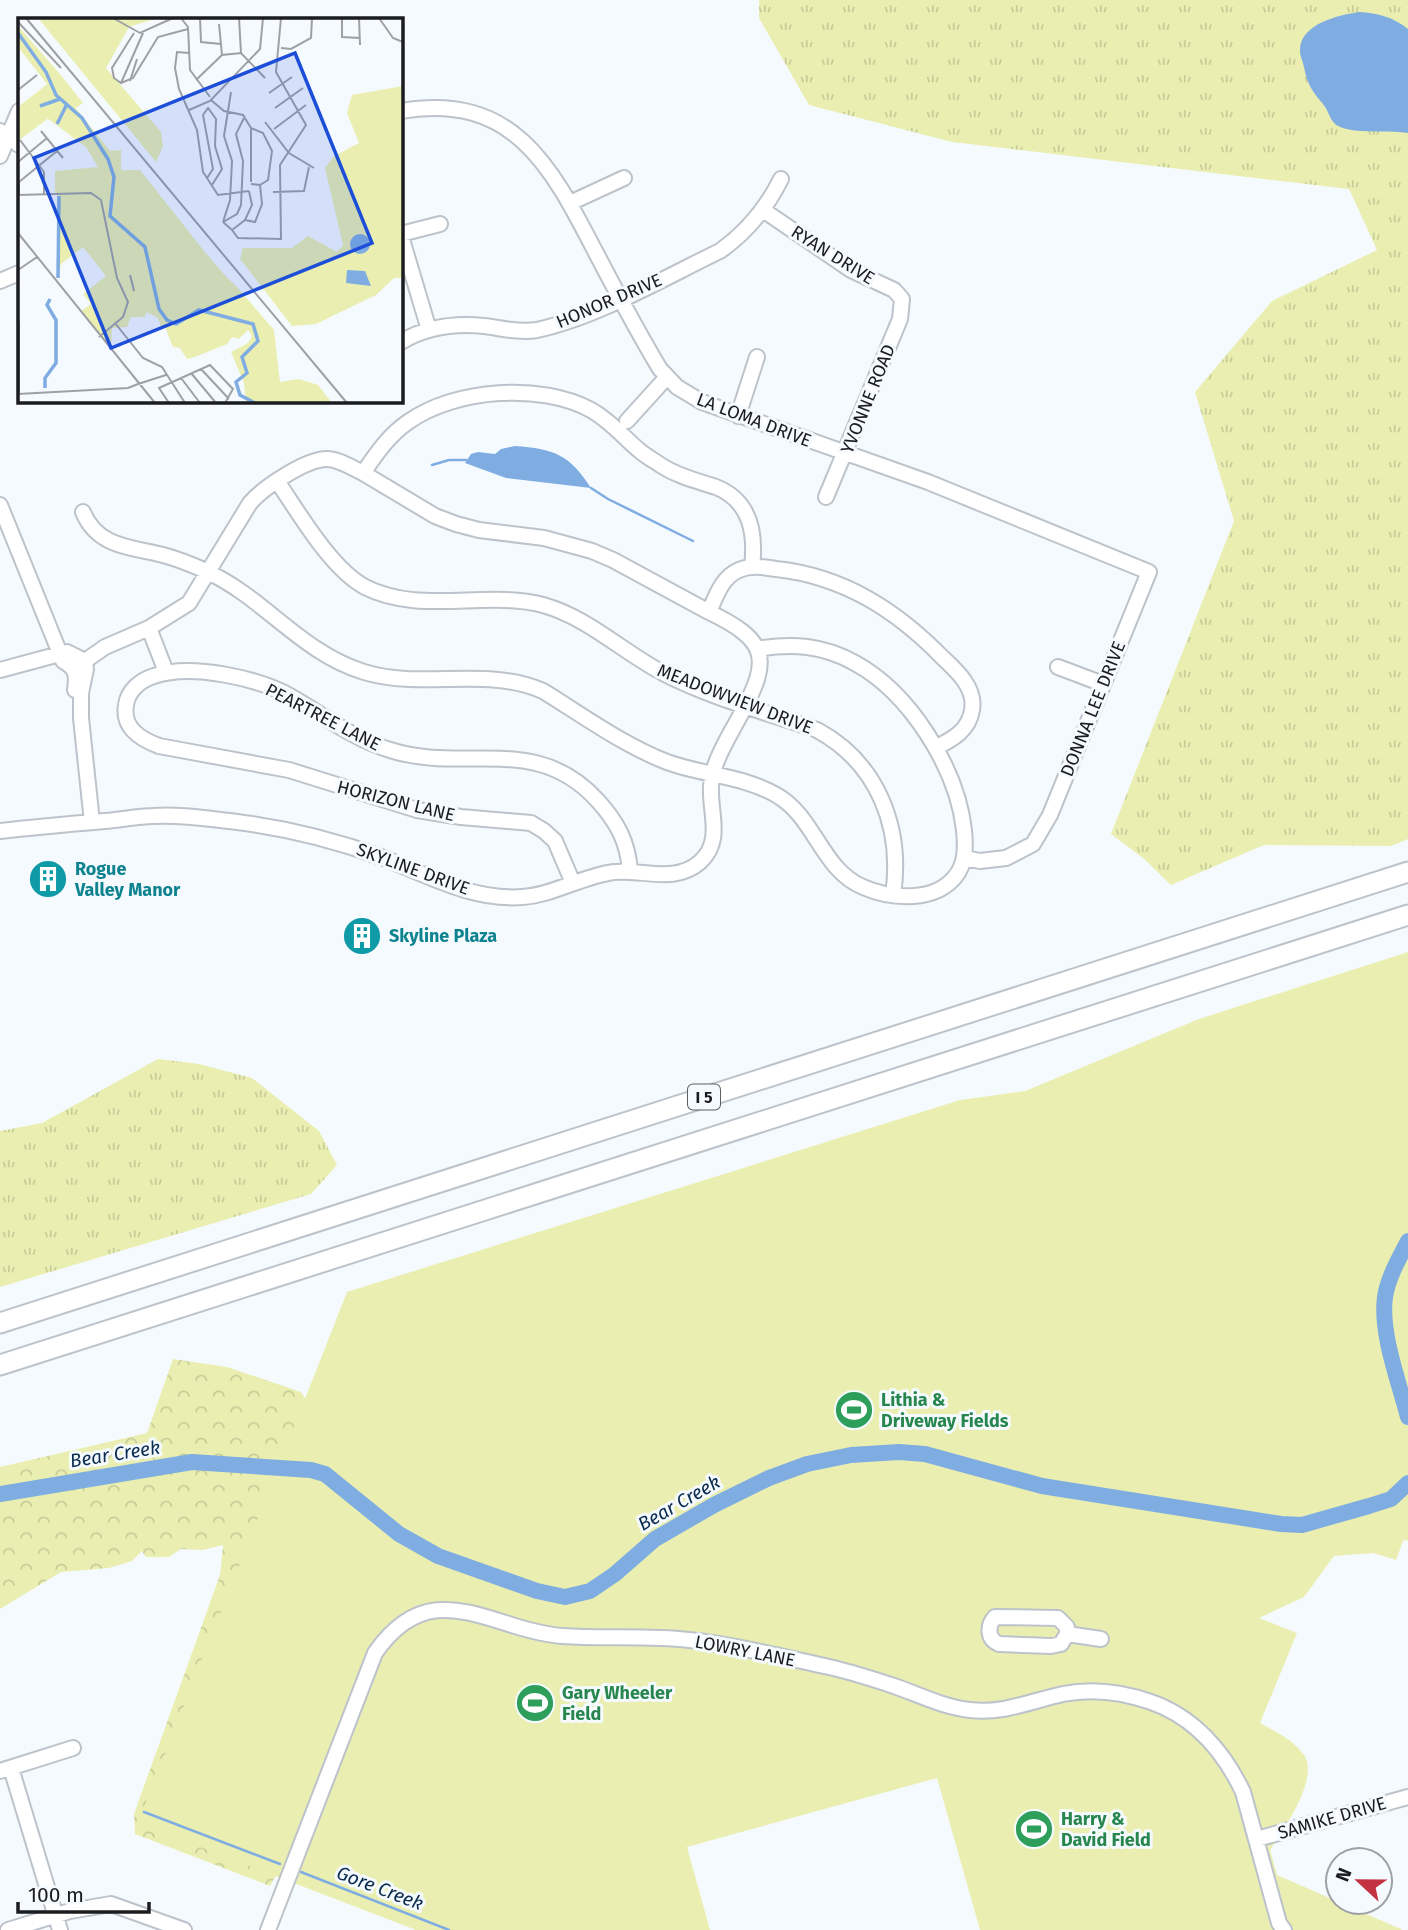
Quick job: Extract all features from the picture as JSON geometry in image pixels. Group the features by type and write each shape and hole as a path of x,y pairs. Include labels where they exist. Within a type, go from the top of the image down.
{"highway":[{"name":"I 5","path":"0,1322 1408,872"},
{"name":"I 5","path":"0,1365 1408,915"}],"street":[{"name":"LA LOMA DRIVE","path":"402,111 433,106 459,109 509,130 543,161 570,204 620,299 667,378 677,387 702,402 928,482 1149,572"},
{"path":"0,156 18,114"},
{"path":"570,204 624,178"},
{"name":"HONOR DRIVE","path":"402,342 429,330 454,325 535,330 568,321 620,299 720,251 744,232 763,210 781,179"},
{"name":"RYAN DRIVE","path":"763,210 852,270 894,290 902,299"},
{"path":"402,235 440,224"},
{"path":"402,238 429,330"},
{"path":"0,281 18,273"},
{"name":"YVONNE ROAD","path":"826,497 900,319 902,299"},
{"path":"738,416 757,356"},
{"path":"627,421 667,378"},
{"path":"363,473 399,428 427,411 477,396 526,394 563,397 611,423 641,452 667,469 728,493 740,503 752,528 755,545 752,567"},
{"path":"83,512 92,528 106,540 174,558 208,572 245,594 317,652 349,667 395,679 486,677 526,684 645,752 687,769 753,785 778,796 795,808 842,874 863,887 893,895 916,895 940,889 951,882 960,870 964,858 961,811 953,781 937,747 887,687 856,663 814,647 790,645 757,649 744,630 592,551 544,538 480,530 456,524 435,516 363,473 326,458 308,464 277,481 250,503 208,572 189,603 149,628 105,647 85,662"},
{"name":"MEADOWVIEW DRIVE","path":"277,481 340,568 364,586 404,599 507,600 554,609 586,622 664,674 817,730 842,746 863,766 875,785 895,839 896,878 893,895"},
{"path":"0,505 60,654 77,673 74,695 81,718"},
{"path":"709,612 722,584 729,576 752,567 808,573 878,603 916,631 952,667 970,690 972,712 963,731 937,747"},
{"name":"DONNA LEE DRIVE","path":"964,858 1006,858 1033,844 1050,815 1149,572"},
{"path":"149,628 166,672"},
{"name":"SKYLINE DRIVE","path":"0,831 152,816 177,816 271,827 341,844 462,889 486,895 522,897 554,890 591,876 630,871 671,875 690,869 705,857 712,843 715,830 711,793 713,775 759,676 757,649"},
{"path":"0,670 68,652 85,662"},
{"path":"85,662 81,718 92,822"},
{"path":"1058,667 1103,684"},
{"name":"PEARTREE LANE","path":"189,752 150,742 135,734 127,721 125,707 134,688 145,680 166,672 217,674 274,688 358,738 410,756 443,760 506,757 561,771 587,788 611,815 624,839 630,871"},
{"name":"HORIZON LANE","path":"189,752 289,770 417,810 531,823 555,841 573,883"},
{"name":"LOWRY LANE","path":"268,1930 373,1656 389,1634 405,1622 444,1610 468,1611 561,1636 689,1640 855,1674 946,1706 972,1711 1014,1708 1073,1692 1115,1692 1141,1699 1179,1716 1199,1731 1214,1745 1235,1776 1243,1792 1257,1839 1280,1928"},
{"path":"995,1617 1049,1617 1064,1622 1068,1634 1065,1641 1056,1645 999,1644 991,1638 990,1626 995,1617"},
{"path":"1068,1634 1101,1639"},
{"path":"58,1923 6,1769 73,1748"},
{"name":"SAMIKE DRIVE","path":"1257,1839 1408,1797"},
{"path":"8,1930 58,1923 97,1905 114,1904 184,1930"}],"green space":[{"path":"759,0 1408,0 1408,839 1391,846 1264,845 1171,885 1143,858 1111,834 1234,521 1195,392 1272,301 1377,250 1349,189 952,142 809,105 759,18"},
{"name":"Lithia & Driveway Fields","path":"1408,952 1408,1528 1396,1560 1373,1553 1334,1556 1304,1597 1259,1618 1297,1633 1260,1723 1295,1745 1308,1765 1304,1790 1298,1804 1270,1850 1277,1875 1324,1896 1324,1916 1371,1916 1403,1930 980,1930 937,1778 687,1847 710,1930 416,1930 138,1823 347,1292 960,1100 1025,1091 1199,1019"},
{"path":"158,1059 199,1064 252,1078 319,1131 337,1165 311,1194 0,1287 0,1131 42,1123"},
{"path":"1408,1178 1408,1541 1373,1530 279,1870 270,1886 135,1834 134,1814 220,1575 223,1545 203,1550 181,1549 169,1557 146,1557 142,1551 132,1561 109,1568 61,1572 0,1609 0,1467 147,1433 173,1359 227,1367 301,1392 315,1415"}],"water":[{"path":"1359,12 1385,16 1408,29 1408,133 1353,130 1338,126 1308,83 1300,51 1306,34 1322,22"},
{"path":"515,446 559,455 575,468 591,488 506,478 465,463 471,454 495,454 501,449"}],"waterway":[{"path":"432,465 449,460 466,460"},
{"path":"591,488 693,541"},
{"name":"Bear Creek","path":"1408,1241 1389,1282 1384,1311 1391,1357 1408,1417"},
{"name":"Bear Creek","path":"0,1494 192,1462 311,1470 325,1474 399,1534 438,1556 537,1591 565,1597 590,1591 615,1574 655,1539 714,1505 769,1478 807,1464 851,1455 899,1452 925,1454 1042,1486 1281,1524 1302,1525 1391,1499 1408,1483"},
{"name":"Gore Creek","path":"144,1812 280,1864"},
{"name":"Gore Creek","path":"301,1872 449,1930"}],"place":[{"name":"Rogue Valley Manor","path":"48,879"},
{"name":"Skyline Plaza","path":"362,936"},
{"name":"Lithia & Driveway Fields","path":"854,1410"},
{"name":"Gary Wheeler Field","path":"535,1703"},
{"name":"Harry & David Field","path":"1034,1829"}]}
